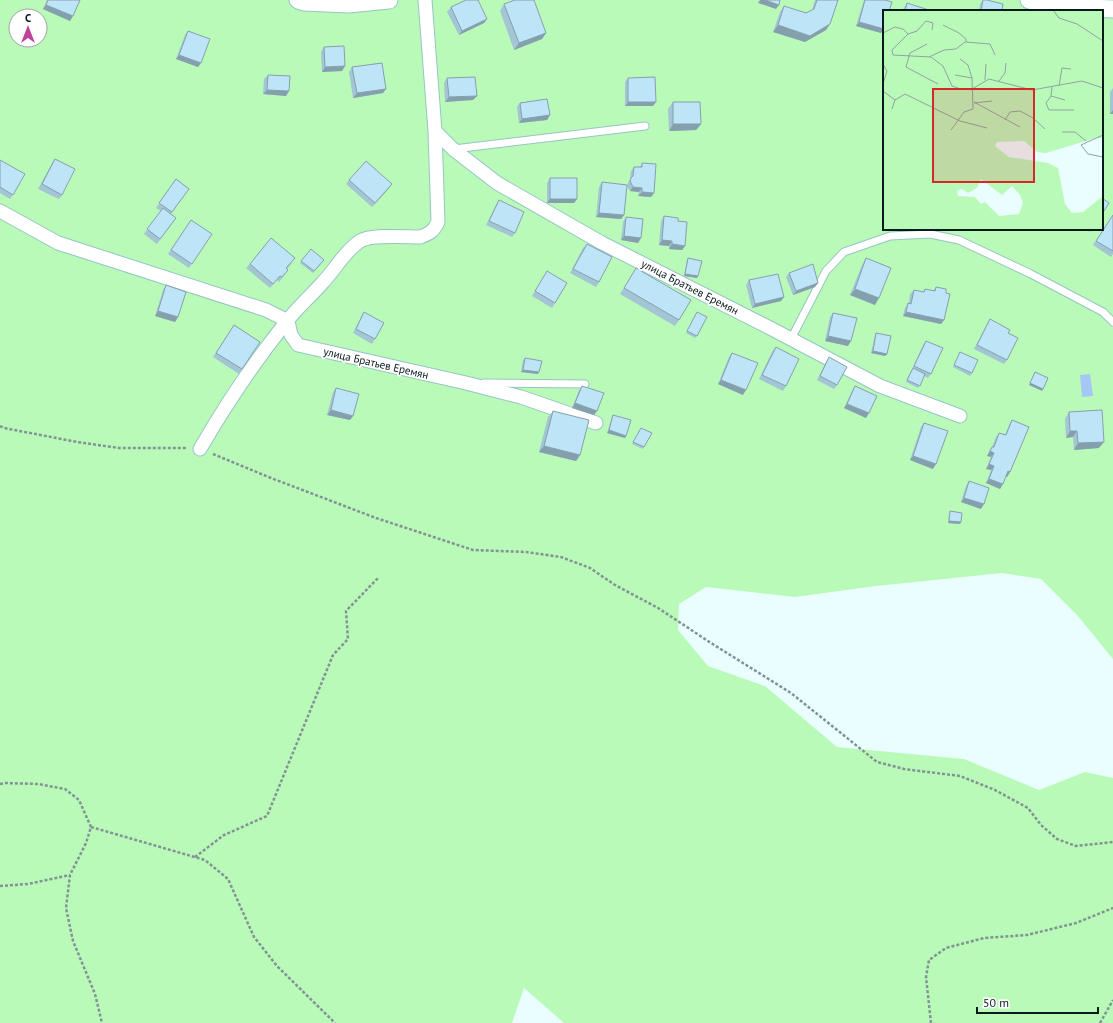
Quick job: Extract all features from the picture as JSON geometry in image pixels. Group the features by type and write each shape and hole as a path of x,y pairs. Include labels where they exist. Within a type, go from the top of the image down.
{"street":[{"path":"298,0 304,2 348,4 389,0"},
{"path":"200,449 213,426 254,364 288,320 325,280 345,254 361,240 372,237 420,237 428,235 435,229 438,222 436,131 425,0"},
{"path":"1029,0 1086,8 1113,9"},
{"name":"улица Братьев Еремян","path":"436,131 454,149 497,183 602,243 880,386 960,416"},
{"path":"0,211 58,243 266,310 288,320"},
{"name":"улица Братьев Еремян","path":"288,320 291,335 298,345 466,382 521,397 596,423"}],"lane":[{"path":"454,149 645,126"},
{"path":"791,339 826,272 844,252 890,236 930,234 959,240 1031,274 1103,312 1113,322"},
{"path":"466,382 585,384"}],"path":[{"path":"0,426 77,442 119,448 200,449 376,518 473,550 526,552 561,557 590,568 614,585 658,608 711,643 791,692 877,762 904,769 960,776 995,790 1028,808 1041,825 1057,839 1076,846 1113,842"},
{"path":"195,857 224,835 267,816 333,655 348,639 346,611 378,577"},
{"path":"0,784 38,784 65,789 79,800 91,827 86,843 70,875 66,908 73,941 95,994 102,1023"},
{"path":"91,827 205,860 228,879 254,937 277,966 335,1023"},
{"path":"0,886 28,884 70,875"},
{"path":"931,1023 926,977 929,960 946,948 984,938 1027,935 1076,923 1113,908"},
{"path":"1100,1023 1113,1000"}],"green space":[{"path":"0,0 1113,0 1113,659 1077,615 1041,579 1002,573 876,586 795,597 706,587 679,604 678,630 708,666 765,686 837,747 964,759 1039,790 1085,772 1113,778 1113,1023 564,1023 524,988 512,1023 0,1023"}],"water":[{"path":"1090,374 1093,396 1082,397 1080,375"}],"building":[{"path":"48,0 80,0 73,16 46,5"},
{"path":"466,0 478,0 487,19 462,31 451,7"},
{"path":"515,0 534,0 546,33 519,43 504,4"},
{"path":"765,0 780,0 779,5"},
{"path":"817,0 838,0 830,24 810,36 778,25 784,6 806,13 814,9"},
{"path":"865,0 885,0 892,2 889,10 883,10 883,29 859,22"},
{"path":"983,0 1003,4 1002,10 981,10"},
{"path":"907,3 929,10 905,10"},
{"path":"188,31 210,39 201,63 179,55"},
{"path":"344,46 345,66 325,67 324,47"},
{"path":"382,63 386,89 357,93 352,67"},
{"path":"268,75 290,76 289,91 267,90"},
{"path":"475,77 477,96 449,97 447,78"},
{"path":"655,77 656,102 628,102 628,78"},
{"path":"547,99 550,115 522,119 520,103"},
{"path":"673,102 700,102 701,124 673,124"},
{"path":"55,159 75,169 62,195 42,184"},
{"path":"0,160 25,174 13,195 0,187"},
{"path":"366,161 392,184 375,203 349,180"},
{"path":"642,163 656,164 654,193 642,192 642,188 633,187 630,181 633,176 634,167 642,167"},
{"path":"550,178 577,178 577,199 550,199"},
{"path":"176,179 189,189 172,212 159,203"},
{"path":"602,182 627,185 624,215 599,213"},
{"path":"1103,199 1109,203 1103,212"},
{"path":"499,200 524,212 515,233 489,221"},
{"path":"163,208 176,218 160,239 147,229"},
{"path":"1113,215 1113,251 1096,241"},
{"path":"664,216 678,218 678,221 687,222 685,246 672,244 672,241 662,240"},
{"path":"626,217 643,219 641,238 624,236"},
{"path":"191,220 212,234 192,264 171,250"},
{"path":"271,238 295,258 286,268 288,270 273,284 250,264"},
{"path":"587,244 612,257 599,282 573,269"},
{"path":"311,249 324,260 314,271 301,261"},
{"path":"688,258 702,261 698,276 685,274"},
{"path":"866,258 891,268 879,298 855,289"},
{"path":"813,264 818,283 796,291 789,273"},
{"path":"636,268 691,300 679,320 624,288"},
{"path":"547,271 567,283 555,303 535,291"},
{"path":"778,274 784,297 755,304 749,280"},
{"path":"166,285 186,292 178,317 158,311"},
{"path":"936,287 946,289 946,293 950,294 944,320 906,312 908,303 911,304 914,290 924,292 925,289 935,291"},
{"path":"364,312 384,323 375,339 356,329"},
{"path":"697,312 707,317 697,336 687,331"},
{"path":"833,313 857,318 851,341 828,336"},
{"path":"990,319 1010,330 1008,333 1018,338 1007,360 977,345"},
{"path":"234,325 260,342 242,369 216,353"},
{"path":"876,333 891,336 887,354 873,351"},
{"path":"926,341 943,348 931,374 914,366"},
{"path":"776,347 799,359 786,386 762,375"},
{"path":"960,352 978,360 972,373 954,365"},
{"path":"732,353 758,363 746,390 721,380"},
{"path":"829,357 847,367 837,385 820,376"},
{"path":"525,358 542,361 539,372 523,370"},
{"path":"913,368 925,374 920,386 907,380"},
{"path":"1035,372 1048,378 1043,389 1030,383"},
{"path":"582,386 604,393 597,411 575,403"},
{"path":"855,386 877,396 869,413 847,404"},
{"path":"336,388 359,394 353,416 331,410"},
{"path":"1102,410 1104,442 1078,443 1077,431 1070,431 1069,412"},
{"path":"553,411 589,420 580,455 544,446"},
{"path":"613,415 631,420 626,436 609,430"},
{"path":"1012,420 1029,427 1010,472 1008,471 1003,484 989,479 994,466 989,464 994,453 990,451 992,447 994,447 999,433 1006,435"},
{"path":"924,423 948,431 936,464 913,456"},
{"path":"641,428 652,433 644,447 633,442"},
{"path":"969,481 989,488 984,504 964,498"},
{"path":"950,511 962,513 961,522 949,521"}]}
